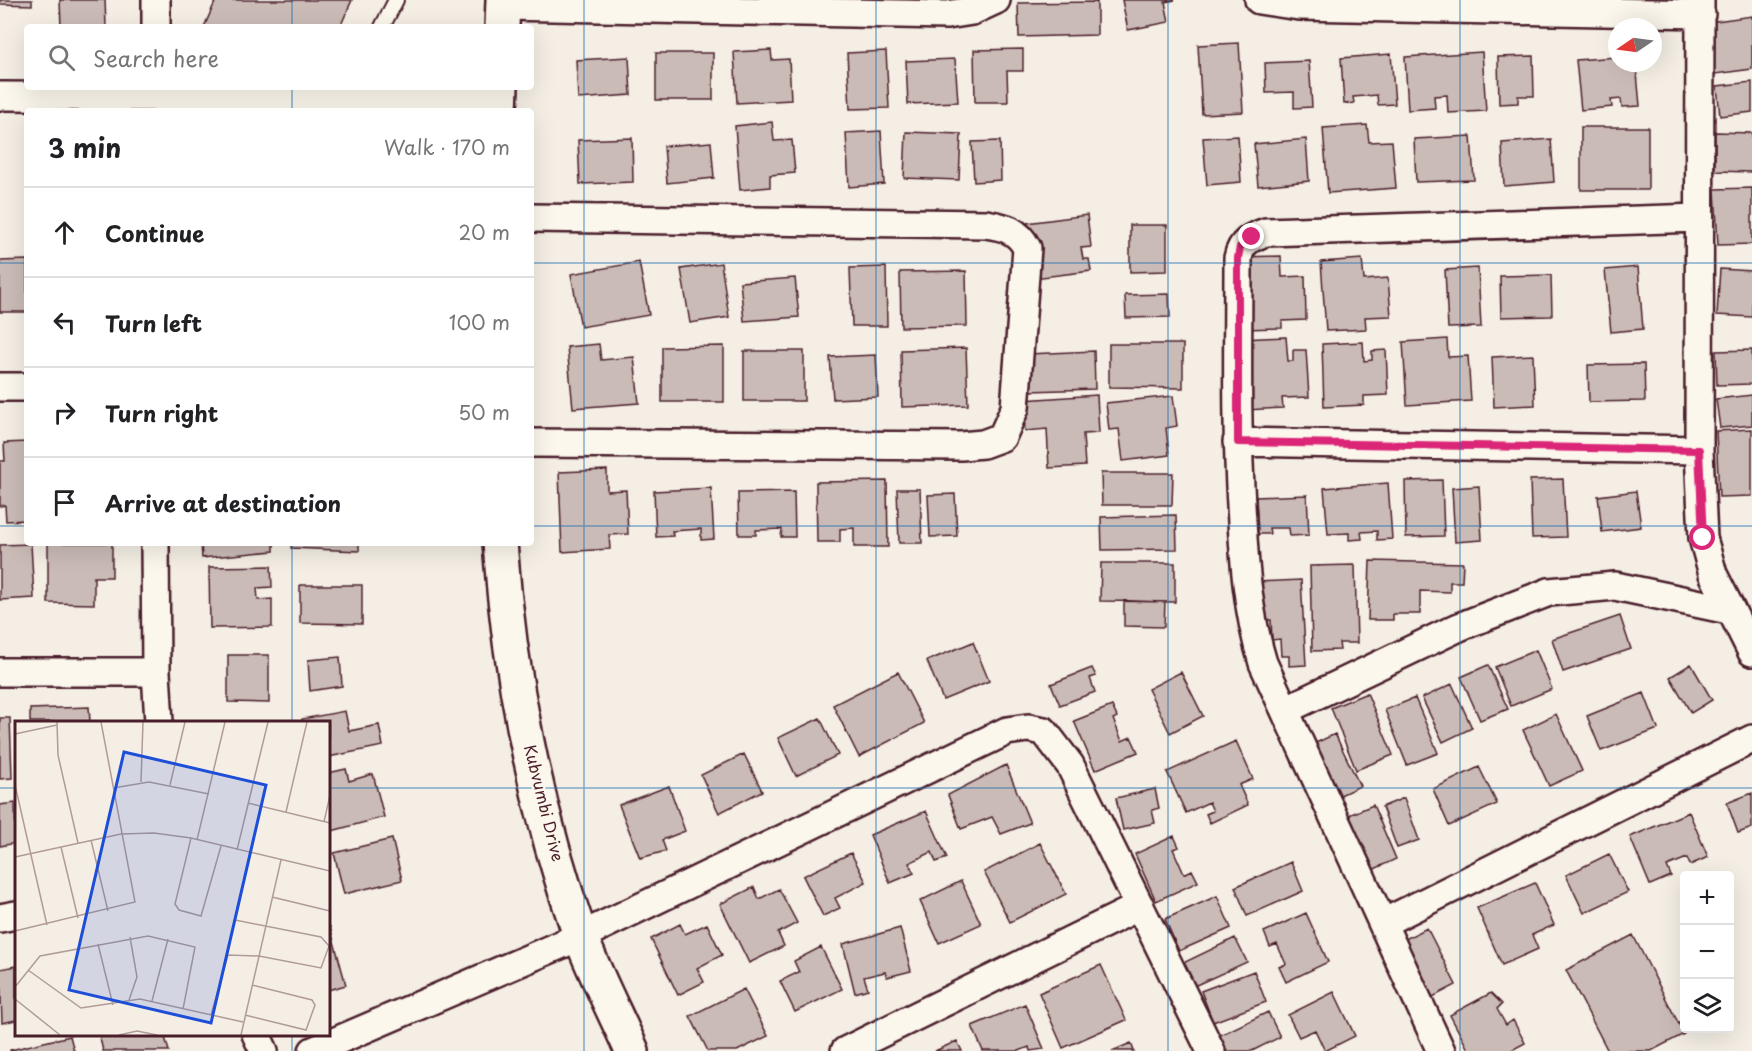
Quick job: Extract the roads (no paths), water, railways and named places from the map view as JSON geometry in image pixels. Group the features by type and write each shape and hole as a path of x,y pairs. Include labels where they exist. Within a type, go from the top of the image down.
{"street":[{"path":"156,0 156,24"},
{"path":"503,11 947,15 972,11 996,0"},
{"path":"1259,0 1299,6 1700,7 1699,450 1703,538 1713,574 1752,652"},
{"path":"0,96 156,92 364,92 500,99"},
{"path":"534,218 986,224 1005,227 1021,235 1027,248 1015,408 1002,437 983,444 961,446 534,443"},
{"path":"1441,1051 1263,663 1253,631 1245,585 1238,442 1238,258 1240,247 1252,237 1266,232 1700,218"},
{"path":"0,387 24,387"},
{"path":"1238,442 1699,450"},
{"path":"155,546 156,672 159,721"},
{"name":"Kubvumbi Drive","path":"500,546 522,710 547,827 580,936 632,1051"},
{"path":"1285,710 1459,627 1549,592 1615,586 1729,610"},
{"path":"0,672 156,672"},
{"path":"313,1051 580,936 1007,731 1028,728 1044,731 1070,765 1211,1051"},
{"path":"1383,923 1752,739"},
{"path":"845,1051 1140,906"},
{"path":"0,918 15,915"},
{"path":"256,1036 264,1051"}],"lane":[{"path":"384,24 396,0"}]}
